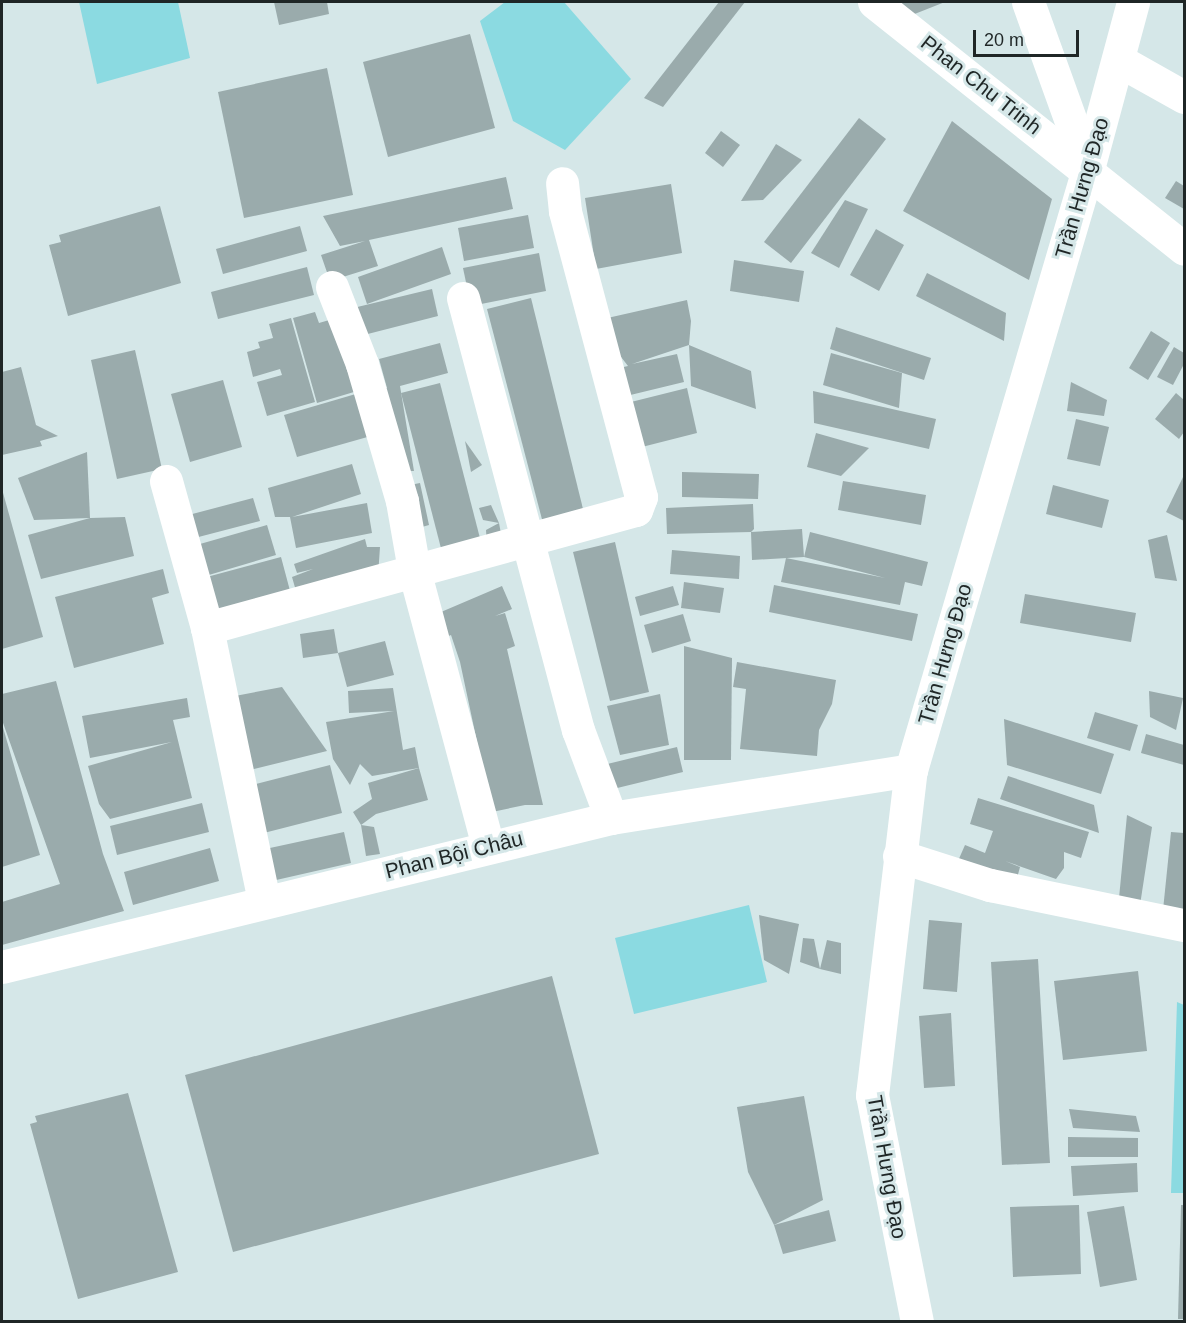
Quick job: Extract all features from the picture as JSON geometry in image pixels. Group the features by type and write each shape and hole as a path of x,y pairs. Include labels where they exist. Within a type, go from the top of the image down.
{"street":[{"name":"Phan Chu Trinh","path":"874,2 1088,169 1185,249"},
{"path":"1028,2 1088,169"},
{"name":"Trần Hưng Đạo","path":"917,1322 872,1095 911,770 1088,169 1132,2"},
{"path":"1118,60 1185,97"},
{"path":"207,628 636,510 641,497 566,211 562,183"},
{"path":"332,287 362,364 388,455 414,570 488,847"},
{"path":"464,298 578,730 610,818"},
{"path":"166,481 207,628 264,901"},
{"name":"Phan Bội Châu","path":"2,967 610,818 911,770"},
{"path":"899,856 990,885 1185,925"}],"shaded area":[{"path":"79,2 178,2 190,58 97,84"},
{"path":"505,2 564,2 631,79 565,150 513,121 480,21"},
{"path":"749,905 767,982 634,1014 615,938"},
{"path":"1177,1002 1184,1005 1184,1193 1171,1193"}],"building":[{"path":"274,2 327,2 329,14 279,25"},
{"path":"719,2 745,2 663,107 644,98"},
{"path":"888,2 945,2 907,17"},
{"path":"470,34 495,128 388,157 363,62"},
{"path":"327,68 353,195 244,218 218,92"},
{"path":"859,118 886,139 791,263 764,242"},
{"path":"952,121 1052,199 1029,280 903,211"},
{"path":"721,131 740,145 723,167 705,153"},
{"path":"776,144 802,160 763,200 741,201"},
{"path":"506,177 513,209 369,240 378,266 330,281 321,255 365,241 340,246 323,216"},
{"path":"1176,181 1184,186 1184,209 1165,198"},
{"path":"671,184 682,253 596,269 585,198"},
{"path":"845,200 868,209 839,268 811,253"},
{"path":"160,206 181,283 68,316 49,245 61,242 59,235"},
{"path":"528,215 534,248 464,261 458,228"},
{"path":"300,226 307,251 223,274 216,249"},
{"path":"876,229 904,245 879,291 850,275"},
{"path":"442,247 451,274 367,304 358,277"},
{"path":"539,253 546,291 471,306 463,268"},
{"path":"734,260 804,271 799,302 730,291"},
{"path":"307,267 314,295 218,319 211,292"},
{"path":"927,273 1006,313 1004,341 916,296"},
{"path":"432,289 438,316 356,337 349,309"},
{"path":"531,298 585,517 544,527 487,309"},
{"path":"687,300 691,321 689,345 632,364 677,354 684,382 618,398 611,370 628,366 608,340 603,319"},
{"path":"315,312 319,323 343,316 364,389 317,403 293,318"},
{"path":"291,318 315,402 267,416 257,382 282,375 280,369 253,377 247,352 260,348 258,342 273,338 269,324"},
{"path":"836,327 931,358 924,380 830,349"},
{"path":"1151,331 1170,343 1148,380 1129,368"},
{"path":"440,343 448,373 400,386 414,471 400,471 375,390 387,388 379,359"},
{"path":"689,345 751,371 756,409 691,386"},
{"path":"1174,347 1184,353 1184,364 1173,385 1157,377"},
{"path":"135,350 162,469 117,479 91,360"},
{"path":"831,353 902,373 899,408 823,385"},
{"path":"21,367 36,425 58,436 40,441 42,446 2,455 2,372"},
{"path":"223,380 242,447 190,462 171,394"},
{"path":"1071,382 1107,400 1104,416 1067,411"},
{"path":"440,383 482,546 443,556 401,393"},
{"path":"687,388 697,433 634,449 623,404"},
{"path":"366,391 378,434 297,457 284,415"},
{"path":"813,391 936,419 929,449 814,423"},
{"path":"1176,393 1184,400 1184,432 1179,439 1155,419"},
{"path":"1076,419 1109,427 1100,466 1067,459"},
{"path":"816,433 869,448 841,476 807,467"},
{"path":"465,441 482,465 471,472"},
{"path":"87,452 90,518 34,520 18,478"},
{"path":"352,464 361,494 292,517 367,503 372,533 296,548 290,517 275,517 268,488"},
{"path":"682,472 759,474 758,499 682,497"},
{"path":"1184,475 1184,521 1166,512"},
{"path":"843,481 926,495 921,525 838,510"},
{"path":"420,483 429,525 415,529 405,486"},
{"path":"1053,485 1109,500 1102,528 1046,514"},
{"path":"2,489 43,637 2,649"},
{"path":"253,498 260,521 187,540 181,517"},
{"path":"753,504 754,529 751,532 667,534 666,508"},
{"path":"491,505 499,523 483,520 479,508"},
{"path":"125,517 134,556 41,579 28,535 90,518"},
{"path":"499,523 502,539 487,547 486,530"},
{"path":"267,525 276,555 202,577 193,546"},
{"path":"802,529 804,557 752,560 751,532"},
{"path":"810,532 928,562 922,586 905,582 900,605 781,582 786,558 885,578 804,557"},
{"path":"1167,535 1177,581 1155,578 1148,540"},
{"path":"365,539 367,547 380,547 378,576 298,598 292,577 313,569 297,573 294,564"},
{"path":"615,542 649,692 610,701 573,552"},
{"path":"672,550 740,556 739,579 670,574"},
{"path":"281,557 293,602 214,622 203,578"},
{"path":"163,569 169,593 152,598 164,644 74,668 55,597"},
{"path":"684,582 724,588 720,613 681,608"},
{"path":"774,585 918,614 912,641 769,612"},
{"path":"502,586 512,609 495,616 505,613 515,646 507,649 543,805 525,805 492,812 460,662 451,635 437,641 427,618"},
{"path":"673,586 679,605 640,616 635,597"},
{"path":"1025,594 1136,613 1131,642 1020,623"},
{"path":"683,614 691,641 652,653 644,625"},
{"path":"334,629 338,653 303,658 300,634"},
{"path":"385,641 394,675 347,687 338,653"},
{"path":"684,646 732,658 731,760 684,760"},
{"path":"737,662 836,680 832,704 819,730 817,756 740,749 746,689 733,687"},
{"path":"56,681 103,854 124,911 2,945 2,902 60,884 2,720 2,694"},
{"path":"282,687 327,751 242,772 235,696"},
{"path":"393,688 403,750 415,747 419,768 372,776 360,764 350,785 333,759 326,722 394,711 349,713 348,691"},
{"path":"1149,691 1183,698 1176,730 1150,717"},
{"path":"660,694 669,745 620,755 607,706"},
{"path":"187,698 190,717 173,720 192,798 110,819 99,804 88,766 172,742 90,758 82,716"},
{"path":"1095,712 1138,725 1130,751 1087,738"},
{"path":"1004,719 1114,754 1101,794 1007,765"},
{"path":"2,724 40,855 2,867"},
{"path":"1146,734 1184,745 1184,765 1141,753"},
{"path":"677,747 683,772 609,790 595,767"},
{"path":"330,765 342,813 252,836 240,788"},
{"path":"419,768 428,800 376,814 361,825 353,812 372,799 368,783"},
{"path":"1008,776 1094,805 1099,833 1000,799"},
{"path":"978,798 1089,832 1081,858 1064,852 1064,868 1056,879 1005,861 1020,867 1016,882 958,861 965,845 985,853 993,831 970,824"},
{"path":"202,803 209,832 117,855 110,826"},
{"path":"1127,815 1152,827 1140,905 1119,898"},
{"path":"361,825 374,827 380,854 366,856"},
{"path":"344,832 351,863 263,883 256,851"},
{"path":"1171,832 1184,833 1184,912 1163,910"},
{"path":"210,848 219,881 133,905 124,872"},
{"path":"759,915 799,924 789,974 764,960"},
{"path":"929,920 962,923 957,992 923,989"},
{"path":"803,938 814,939 820,969 800,962"},
{"path":"827,940 841,943 841,974 820,969"},
{"path":"1038,959 1050,1163 1002,1165 991,962"},
{"path":"1138,971 1147,1051 1063,1060 1054,981"},
{"path":"552,976 599,1154 233,1252 185,1075"},
{"path":"951,1013 955,1086 924,1088 919,1016"},
{"path":"128,1093 178,1272 78,1299 30,1124 37,1122 35,1116"},
{"path":"804,1096 823,1200 774,1225 748,1172 737,1107"},
{"path":"1069,1109 1136,1116 1140,1132 1073,1128"},
{"path":"1068,1137 1138,1138 1138,1157 1068,1157"},
{"path":"1137,1163 1138,1192 1073,1196 1071,1166"},
{"path":"1079,1205 1081,1274 1013,1277 1010,1207"},
{"path":"1181,1205 1184,1205 1184,1319 1178,1319"},
{"path":"1124,1206 1137,1280 1100,1287 1087,1212"},
{"path":"829,1210 836,1241 783,1254 774,1225"}]}
